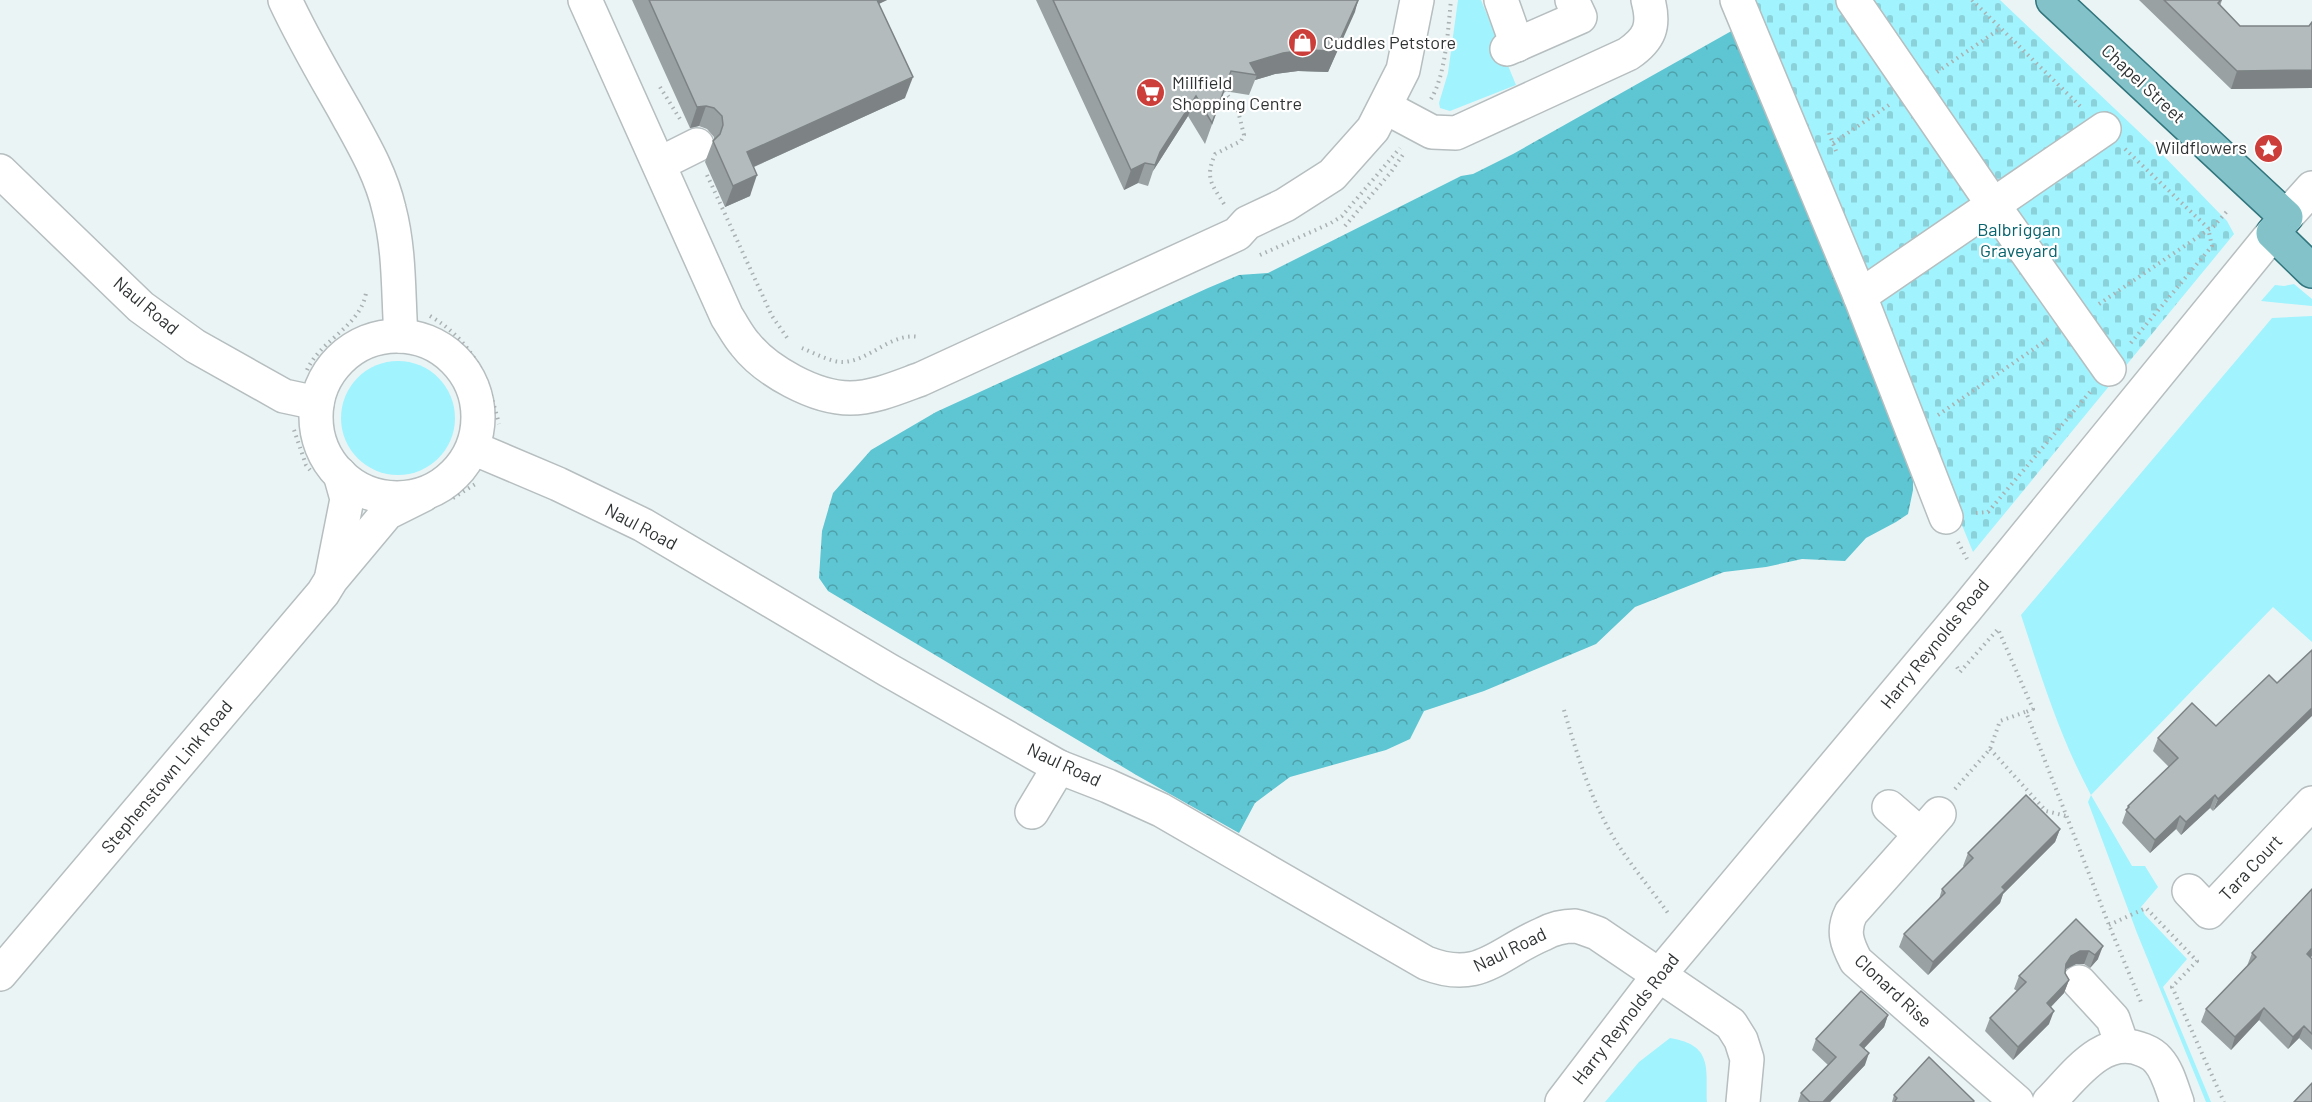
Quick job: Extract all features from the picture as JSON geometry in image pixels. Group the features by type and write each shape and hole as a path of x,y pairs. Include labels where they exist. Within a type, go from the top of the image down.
{"main road":[{"name":"Chapel Street","path":"2053,0 2279,225 2312,270"}],"street":[{"path":"285,0 297,27 368,153 380,179 397,245 401,336"},
{"path":"585,0 727,317 746,346 765,364 802,386 834,397 851,398 885,392 921,379 1238,234 1247,223 1285,205 1332,175 1373,129 1385,107 1403,70 1418,0"},
{"path":"1501,0 1512,47 1580,17 1572,0"},
{"path":"1385,107 1432,132 1456,133 1628,54 1643,44 1652,16 1648,0"},
{"path":"1737,0 1860,296 1946,517"},
{"path":"1853,0 2109,369"},
{"path":"1860,296 2104,129"},
{"path":"659,164 695,146"},
{"name":"Naul Road","path":"0,171 141,307 195,346 284,396 308,401"},
{"name":"Harry Reynolds Road","path":"1562,1102 1659,975 1966,609 2279,225 2312,188"},
{"path":"401,336 423,340 442,350 459,364 471,383 477,404 478,426 472,448 461,468 444,484 435,498 401,499 378,496 326,473 328,459 308,401 324,384 333,368 347,354 363,344 382,338 401,336"},
{"name":"Naul Road","path":"472,448 558,484 643,525 888,670 1059,767 1161,810 1382,938 1439,968 1454,972 1470,971 1486,965 1528,940 1555,928 1575,926 1597,933 1731,1024 1741,1040 1747,1059 1743,1102"},
{"name":"Stephenstown Link Road","path":"326,473 347,499 331,579"},
{"name":"Stephenstown Link Road","path":"4,960 316,602 331,579 387,513 435,498"},
{"path":"1032,812 1059,767"},
{"name":"Tara Court","path":"2189,891 2209,912 2312,802"},
{"path":"1889,807 1929,824"},
{"name":"Clonard Rise","path":"1929,824 1851,914 1845,925 1846,943 1856,961 2017,1102"},
{"path":"2079,982 2113,1019 2122,1045"},
{"path":"2049,1102 2096,1056 2122,1045 2133,1046 2158,1059 2164,1068 2177,1102"}],"path":[{"path":"659,85 695,146 778,327 793,343"},
{"path":"1224,91 1237,107 1244,135 1241,141 1215,154 1209,168 1210,180 1228,211"},
{"path":"1345,226 1402,155"},
{"path":"2208,228 2214,226 2229,209"},
{"path":"326,473 306,465 294,432 308,401 302,379 309,365 325,344 354,320 363,309 367,285"},
{"path":"800,347 842,362 899,339 910,336 919,337"},
{"path":"435,498 485,481"},
{"path":"1929,824 1950,801 1953,791 1990,749 2000,721 2033,709 1998,630 1960,672 1954,663"},
{"path":"1564,710 1581,766 1603,819 1624,856 1687,942"},
{"path":"2026,712 2141,1003"},
{"path":"1990,749 2046,811 2066,816"},
{"path":"2109,925 2146,908 2197,961 2172,987 2224,1102"}],"green space":[{"path":"1458,0 1481,0 1516,85 1450,111 1440,108 1439,103 1448,73"},
{"name":"Balbriggan Graveyard","path":"1746,0 2000,0 2154,146 2227,221 2234,234 1973,552"},
{"path":"1735,29 1740,33 1913,473 1913,490 1908,514 1866,538 1845,561 1802,559 1766,567 1724,572 1635,607 1596,644 1484,691 1424,711 1410,739 1386,750 1290,777 1255,803 1239,833 1138,776 828,591 819,578 822,531 833,493 871,450 936,412 1239,275 1268,273 1461,176 1473,174 1513,154"},
{"path":"2294,284 2312,299 2312,306 2261,301 2275,285"},
{"path":"2312,316 2312,642 2273,607 2091,795 2061,729 2021,615 2272,318"},
{"path":"398,361 420,365 438,378 451,396 455,418 451,440 438,458 420,471 398,475 376,471 358,458 345,440 341,418 345,396 358,378 376,365"},
{"path":"2091,795 2132,866 2145,866 2158,887 2141,907 2145,915 2187,959 2163,987 2211,1102 2206,1102 2137,933 2088,802"},
{"path":"1670,1038 1684,1041 1700,1052 1706,1069 1707,1102 1605,1102 1639,1062"}],"building":[{"path":"649,0 877,0 913,77 747,152 757,175 733,186 713,141 720,134 723,125 722,116 714,108 697,107"},
{"name":"Millfield Shopping Centre","path":"1053,0 1358,0 1335,51 1306,50 1283,53 1250,63 1257,75 1231,71 1212,123 1196,96 1160,152 1155,165 1145,163 1131,170"},
{"path":"2164,0 2221,0 2218,3 2240,26 2309,26 2312,22 2312,70 2237,71"},
{"path":"2312,650 2312,708 2218,799 2215,795 2186,822 2180,816 2155,840 2126,810 2178,758 2158,738 2192,703 2216,726 2269,675 2277,683"},
{"path":"2026,795 2060,829 2002,887 2005,890 1933,962 1904,934 1945,893 1942,889 1973,858 1968,853"},
{"path":"2312,889 2312,948 2307,954 2312,959 2312,1034 2304,1026 2293,1037 2264,1008 2235,1037 2206,1009 2256,957 2252,953"},
{"path":"2076,919 2103,946 2095,955 2089,951 2080,951 2071,956 2066,964 2065,973 2069,980 2047,1003 2054,1011 2018,1047 1990,1018 2026,982 2019,976"},
{"path":"1861,991 1888,1015 1860,1045 1869,1053 1823,1102 1810,1102 1801,1093 1836,1057 1816,1039"},
{"path":"1929,1057 1973,1102 1895,1102 1897,1098 1894,1095"},
{"path":"2312,1083 2312,1102 2294,1102"}],"place":[{"name":"Cuddles Petstore","path":"1302,43"},
{"name":"Millfield Shopping Centre","path":"1151,93"},
{"name":"Wildflowers","path":"2268,148"}]}
